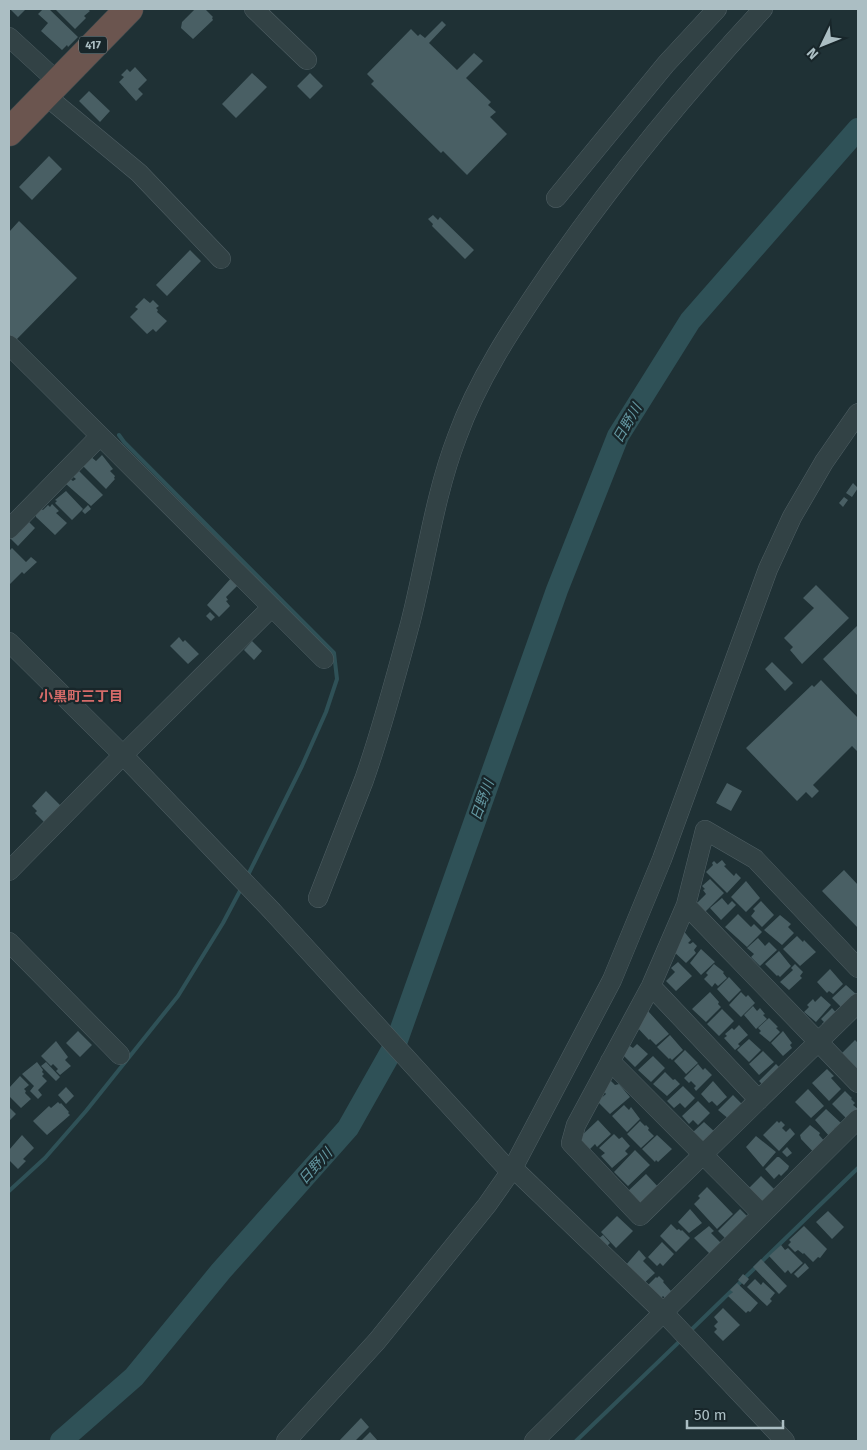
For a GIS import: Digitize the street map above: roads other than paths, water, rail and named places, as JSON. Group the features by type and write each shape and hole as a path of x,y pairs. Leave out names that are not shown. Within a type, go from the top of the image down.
{"highway":[{"name":"417","path":"9,132 129,9"}],"street":[{"path":"254,9 307,60"},
{"path":"556,198 666,64 717,9"},
{"path":"318,898 364,778 396,678 442,482 456,438 472,400 494,357 580,229 680,100 763,9"},
{"path":"9,37 51,89 139,173 221,259"},
{"path":"9,345 324,659"},
{"path":"286,1441 389,1326 487,1205 612,980 662,859 768,569 792,517 824,462 858,413"},
{"path":"9,528 100,437"},
{"path":"9,871 272,607"},
{"path":"9,642 123,755 273,912 508,1167 664,1312 785,1441"},
{"path":"858,968 755,859 705,830 686,905 651,986 576,1125 570,1143 640,1216 858,1003"},
{"path":"686,905 858,1083"},
{"path":"9,942 120,1055"},
{"path":"651,986 759,1100"},
{"path":"610,1061 762,1214"},
{"path":"534,1441 858,1119"}],"waterway":[{"name":"日野川","path":"61,1441 134,1377 221,1271 348,1128 396,1043 557,590 618,436 690,321 858,129"},
{"path":"119,435 334,653 337,679 326,712 302,766 247,877"},
{"path":"9,1191 45,1158 86,1111 178,996 223,923 242,887"},
{"path":"689,1332 858,1168"},
{"path":"576,1441 681,1340"}],"district":[{"name":"小黒町三丁目","path":"81,696"}]}
